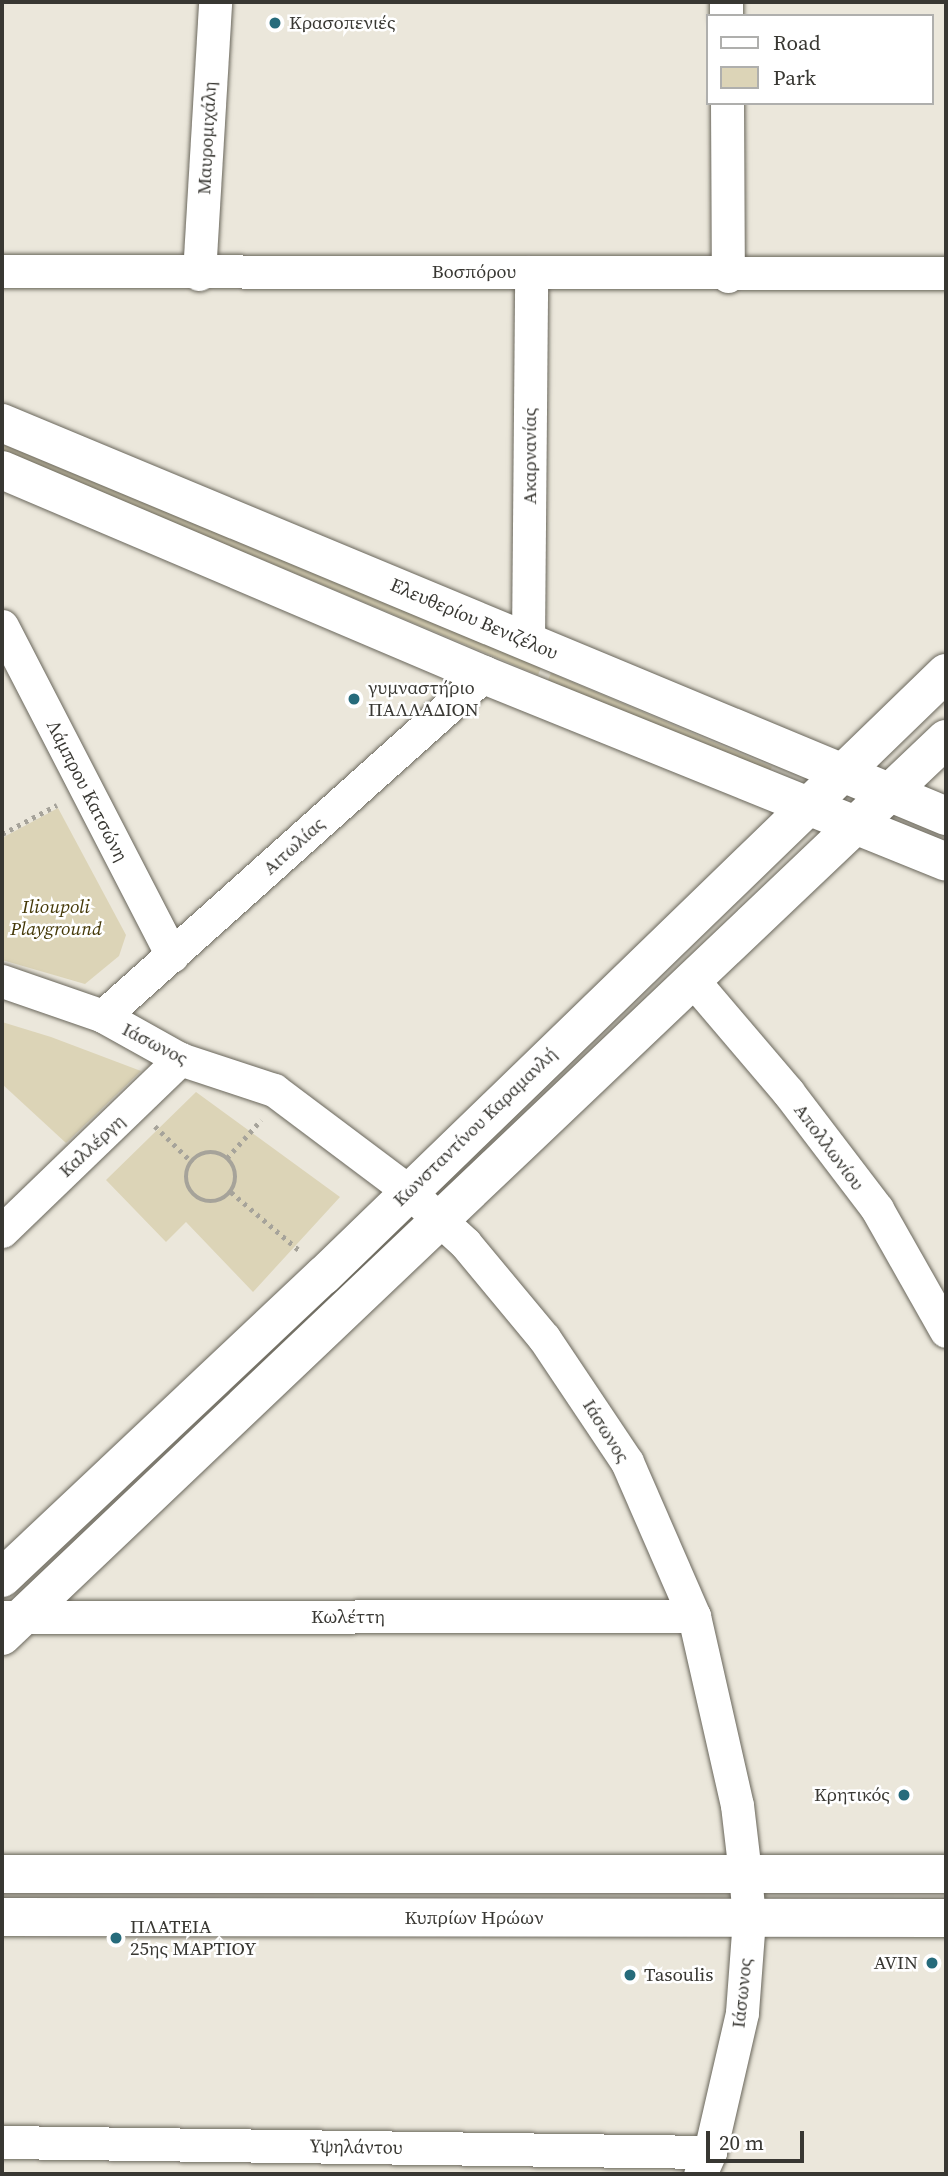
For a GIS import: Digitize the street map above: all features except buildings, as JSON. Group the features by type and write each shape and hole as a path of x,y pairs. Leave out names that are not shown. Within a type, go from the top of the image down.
{"main road":[{"name":"Ελευθερίου Βενιζέλου","path":"2,424 946,816"},
{"path":"2,470 484,675 946,862"},
{"name":"Κωνσταντίνου Καραμανλή","path":"2,1578 323,1276 407,1190 810,807 946,673"},
{"path":"8,1624 946,739"},
{"path":"2,1874 946,1874"},
{"name":"Κυπρίων Ηρώων","path":"2,1917 946,1918"}],"street":[{"name":"Μαυρομιχάλη","path":"199,274 215,2"},
{"path":"727,105 729,276"},
{"name":"Βοσπόρου","path":"2,271 199,274 531,272 729,276 946,273"},
{"name":"Ακαρνανίας","path":"528,641 531,272"},
{"name":"Λάμπρου Κατσώνη","path":"2,626 172,956"},
{"name":"Αιτωλίας","path":"103,1016 484,675"},
{"name":"Απολλωνίου","path":"691,978 788,1092 877,1209 946,1329"},
{"name":"Ιάσωνος","path":"2,981 103,1016 180,1059 274,1090 407,1190 440,1217 544,1338 627,1462 694,1616 737,1805 745,1873 749,1919 742,2013 705,2163"},
{"name":"Καλλέργη","path":"2,1231 180,1059"},
{"name":"Κωλέττη","path":"8,1624 694,1616"},
{"name":"Υψηλάντου","path":"2,2142 705,2163"}],"path":[{"path":"2,834 67,799"},
{"path":"227,1158 262,1119"},
{"path":"151,1122 192,1162"},
{"path":"208,1152 227,1158 236,1174 231,1192 213,1202 196,1197 187,1183 192,1162 208,1152"},
{"path":"231,1192 302,1252"}],"green space":[{"path":"2,444 541,668 538,675 2,451"},
{"path":"551,673 772,767 769,774 548,680"},
{"name":"Ilioupoli Playground","path":"58,808 126,935 119,956 85,984 2,960 2,838"},
{"path":"2,1022 51,1037 141,1071 66,1143 2,1084"},
{"path":"196,1092 340,1197 253,1292 186,1222 166,1242 106,1180"}],"place":[{"name":"Κρασοπενιές","path":"275,23"},
{"name":"γυμναστήριο ΠΑΛΛΑΔΙΟΝ","path":"354,699"},
{"name":"Κρητικός","path":"904,1795"},
{"name":"ΠΛΑΤΕΙΑ 25ης ΜΑΡΤΙΟΥ","path":"116,1938"},
{"name":"AVIN","path":"932,1963"},
{"name":"Tasoulis","path":"630,1975"}]}
